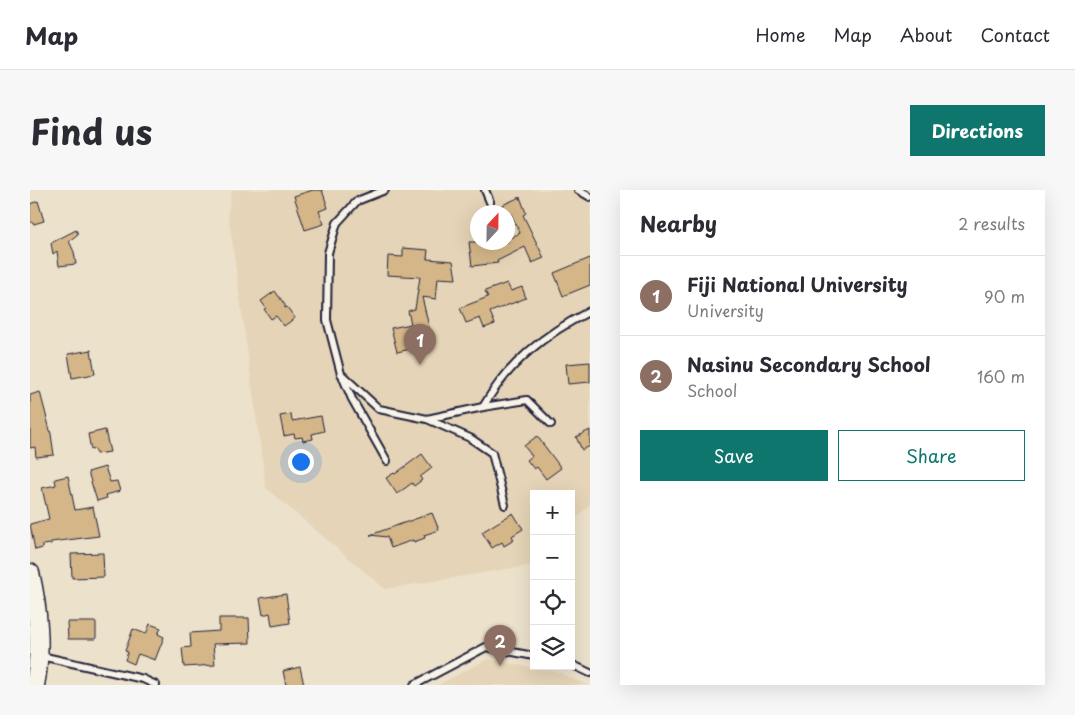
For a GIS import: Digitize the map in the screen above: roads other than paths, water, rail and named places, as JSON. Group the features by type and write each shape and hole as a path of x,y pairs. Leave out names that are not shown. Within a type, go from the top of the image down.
{"main road":[{"path":"30,572 36,602 37,655 35,685"}],"lane":[{"path":"385,190 357,201 337,223 328,253 327,320 341,374 352,399 387,461"},
{"path":"484,190 490,202"},
{"path":"578,190 590,197"},
{"path":"483,407 512,366 532,347 590,311"},
{"path":"341,374 380,409 427,419 470,438 492,453 505,505"},
{"path":"427,419 527,400 551,424"},
{"path":"414,685 486,647 530,655"},
{"path":"37,655 143,679 156,685"},
{"path":"575,666 590,673"}],"place":[{"name":"Fiji National University","path":"420,365"},
{"name":"Nasinu Secondary School","path":"500,666"}]}
